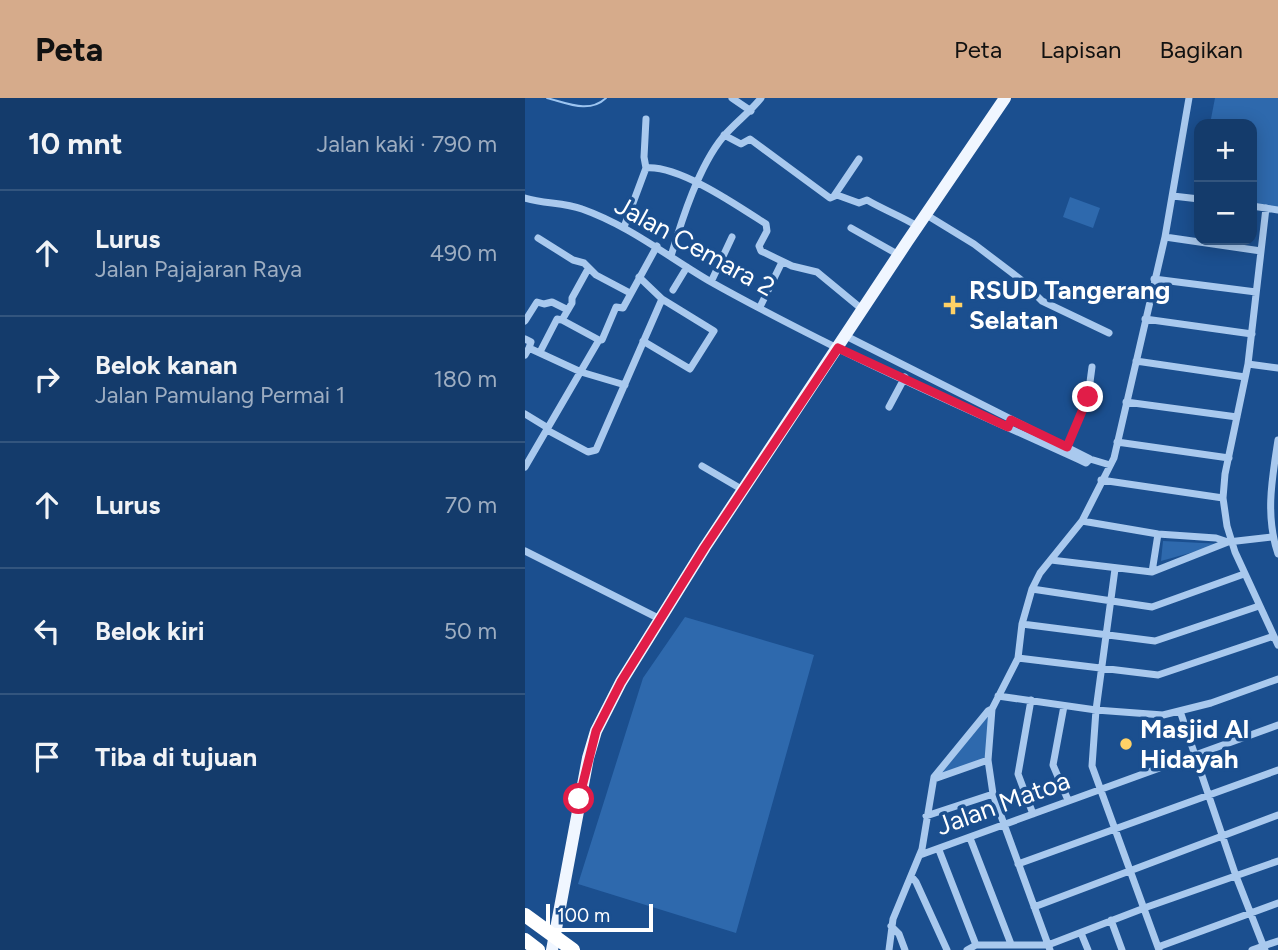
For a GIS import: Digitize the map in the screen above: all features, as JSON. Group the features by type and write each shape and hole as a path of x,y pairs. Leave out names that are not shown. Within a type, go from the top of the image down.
{"highway":[{"path":"525,915 573,950"},
{"path":"525,940 538,950"}],"main road":[{"path":"552,950 579,799 596,731 621,682 917,226 1005,98"}],"street":[{"path":"732,98 751,111"},
{"path":"671,256 698,183 724,135 751,111 761,98"},
{"path":"1049,947 993,793 988,760 992,709 1018,658 1022,624 1032,589 1040,573 1082,521 1110,465 1118,442 1165,237 1189,98"},
{"path":"624,227 646,168 646,119"},
{"path":"724,135 741,144 750,139 828,197 838,195 859,203 866,200 893,214 899,214 917,226"},
{"path":"834,196 859,159"},
{"path":"646,168 656,167 698,183 766,224 767,231 759,249 782,262 817,272 863,310"},
{"path":"1173,196 1194,198"},
{"name":"Jalan Cemara 2","path":"525,198 580,208 624,227 711,282 838,348 904,379 980,409"},
{"path":"1257,207 1278,210"},
{"path":"1266,208 1248,364 1223,498 1230,542 1278,645"},
{"path":"925,214 974,244 1020,279 1042,301 1109,333"},
{"path":"851,228 899,255"},
{"path":"711,282 732,237"},
{"path":"1165,237 1261,251"},
{"path":"538,238 573,260 584,263 589,269 630,293"},
{"path":"525,467 599,340 602,340 616,307 623,308 657,246"},
{"path":"760,307 782,262"},
{"path":"673,290 687,267"},
{"path":"562,320 589,269"},
{"path":"639,277 662,299 713,330 690,369 643,341"},
{"path":"1154,279 1256,292"},
{"path":"525,414 588,452 594,451 662,299"},
{"path":"525,321 537,302 552,302 568,310"},
{"path":"540,352 557,318 599,340"},
{"path":"1145,319 1252,334"},
{"path":"846,336 980,409 1090,459 1110,465"},
{"path":"525,339 531,342 527,352 540,352 581,372 625,385"},
{"path":"1136,361 1245,377"},
{"path":"1248,364 1278,368"},
{"path":"1067,447 1086,401 1092,367"},
{"path":"889,407 909,369"},
{"path":"1126,402 1237,417"},
{"path":"1010,423 1086,463 1090,459"},
{"path":"1278,439 1269,494 1272,537 1278,554"},
{"path":"1118,442 1229,458"},
{"path":"702,466 744,491"},
{"path":"1101,480 1223,498"},
{"path":"1082,521 1158,534 1216,538 1230,542"},
{"path":"1152,572 1158,534"},
{"path":"1051,560 1152,572 1230,542 1272,537"},
{"path":"525,551 660,620"},
{"path":"1115,569 1091,762 1158,949 1278,903"},
{"path":"1032,589 1152,607 1244,574"},
{"path":"1022,624 1161,640 1259,606"},
{"path":"1018,658 1165,674 1274,636"},
{"path":"998,696 1096,710 1156,715 1210,703 1278,679"},
{"path":"1031,701 1018,774 1033,814"},
{"path":"1064,706 1053,762 1068,800"},
{"path":"889,950 891,926 920,855 934,779 992,709"},
{"path":"1180,711 1236,876 1265,948"},
{"path":"1196,755 1278,725"},
{"name":"Jalan Matoa","path":"920,855 1196,755"},
{"path":"934,779 988,760"},
{"path":"1019,864 1278,770"},
{"path":"926,816 993,793"},
{"path":"1034,907 1278,815"},
{"path":"970,838 1010,944"},
{"path":"939,850 976,945"},
{"path":"967,950 976,945 1049,947 1111,920 1278,860"},
{"path":"911,876 947,950"},
{"path":"1111,920 1122,950"},
{"path":"891,926 899,934 905,950"},
{"path":"1081,933 1088,950"},
{"path":"1252,950 1265,948 1278,941"}],"shaded area":[{"path":"1215,98 1278,98 1278,209 1257,207 1257,119 1211,119"},
{"path":"1070,197 1100,208 1093,228 1063,217"},
{"path":"1163,541 1222,544 1161,561"},
{"path":"685,617 814,655 736,933 578,884 643,678"},
{"path":"992,709 988,760 935,776"}],"waterway":[{"path":"547,98 585,106 599,103 606,98"}],"place":[{"name":"RSUD Tangerang Selatan","path":"953,305"},
{"name":"Masjid Al Hidayah","path":"1126,744"}],"route":[{"path":"579,799 596,731 621,682 705,547 838,348 1008,427 1011,420 1067,447 1088,397"}]}
